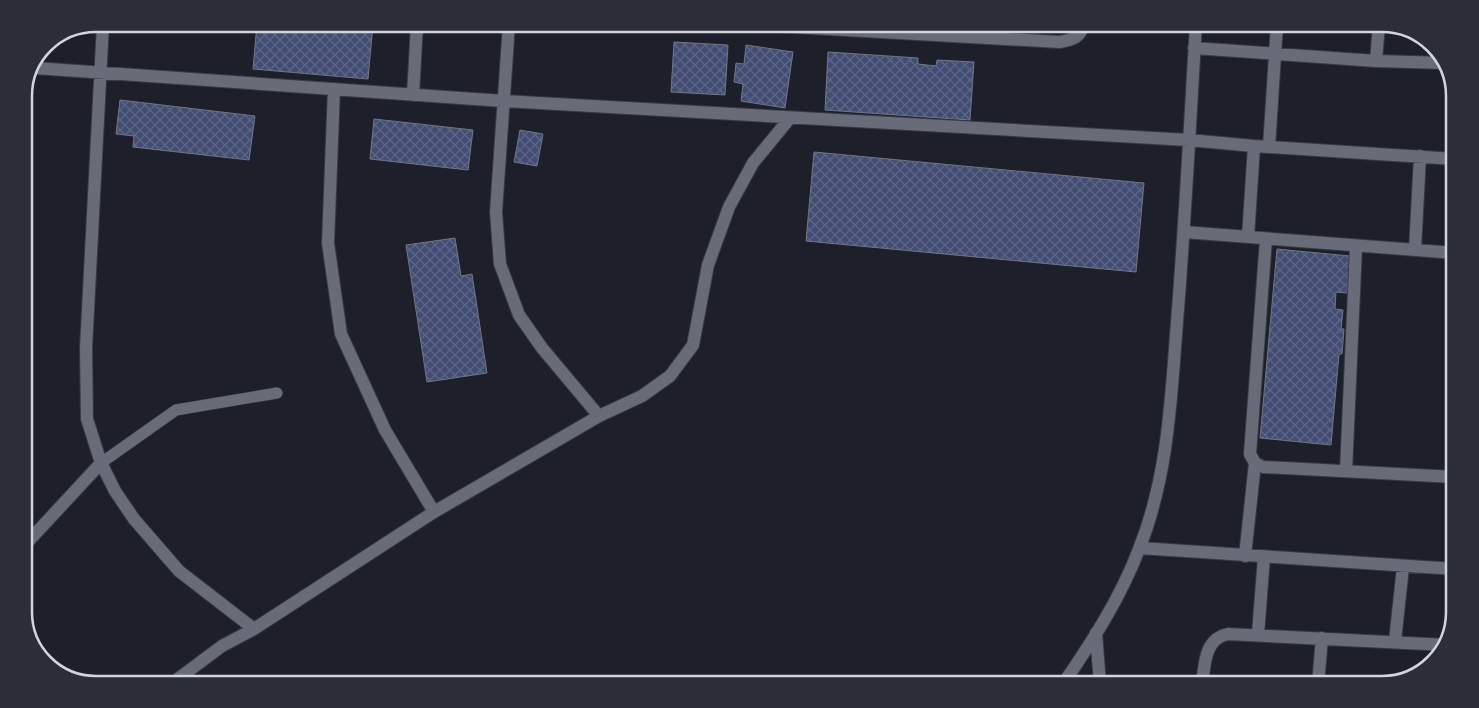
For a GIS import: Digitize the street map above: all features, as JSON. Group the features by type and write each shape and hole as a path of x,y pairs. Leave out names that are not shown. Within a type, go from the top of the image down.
{"street":[{"path":"102,32 86,348 87,418 101,463 115,490 134,519 180,571 254,629"},
{"path":"413,95 417,32"},
{"path":"508,32 496,212 500,264 519,315 542,348 599,416"},
{"path":"916,32 1059,42 1076,38 1082,32"},
{"path":"1068,676 1096,633 1140,548 1159,485 1169,419 1184,232 1195,32"},
{"path":"1269,147 1276,32"},
{"path":"1376,61 1378,32"},
{"path":"1194,48 1376,61 1437,63"},
{"path":"39,68 503,101 1189,140 1446,158"},
{"path":"334,89 328,243 341,334 385,430 434,512"},
{"path":"192,676 222,646 254,629 434,512 599,416 642,396 670,376 693,345 708,265 729,207 753,163 790,118"},
{"path":"1248,237 1254,146"},
{"path":"1415,250 1420,156"},
{"path":"1184,232 1356,247 1446,252"},
{"path":"1266,239 1250,454 1255,463 1263,467 1446,477"},
{"path":"1346,471 1356,247"},
{"path":"33,536 101,463"},
{"path":"1244,556 1255,463"},
{"path":"1140,548 1403,567 1446,568"},
{"path":"1258,634 1264,557"},
{"path":"1395,641 1403,567"},
{"path":"1096,633 1099,676"},
{"path":"1203,676 1208,649 1214,640 1228,634 1437,644"},
{"path":"1319,676 1322,638"}],"lane":[{"path":"101,463 176,410 277,393"}],"building":[{"path":"256,32 372,32 368,79 253,69"},
{"path":"674,42 728,45 725,95 671,92"},
{"path":"746,45 793,52 785,108 741,101 743,84 734,82 736,63 744,64"},
{"path":"828,52 918,58 918,64 936,66 937,60 974,62 970,120 825,110"},
{"path":"120,100 255,116 249,160 133,147 134,136 116,134"},
{"path":"374,119 473,130 468,170 370,159"},
{"path":"520,130 543,134 537,166 514,162"},
{"path":"814,152 1144,183 1136,272 806,241"},
{"path":"455,238 461,276 472,274 487,373 427,382 406,245"},
{"path":"1277,249 1350,256 1347,293 1336,292 1335,309 1343,310 1341,329 1344,329 1342,354 1339,354 1331,445 1260,438"}]}
